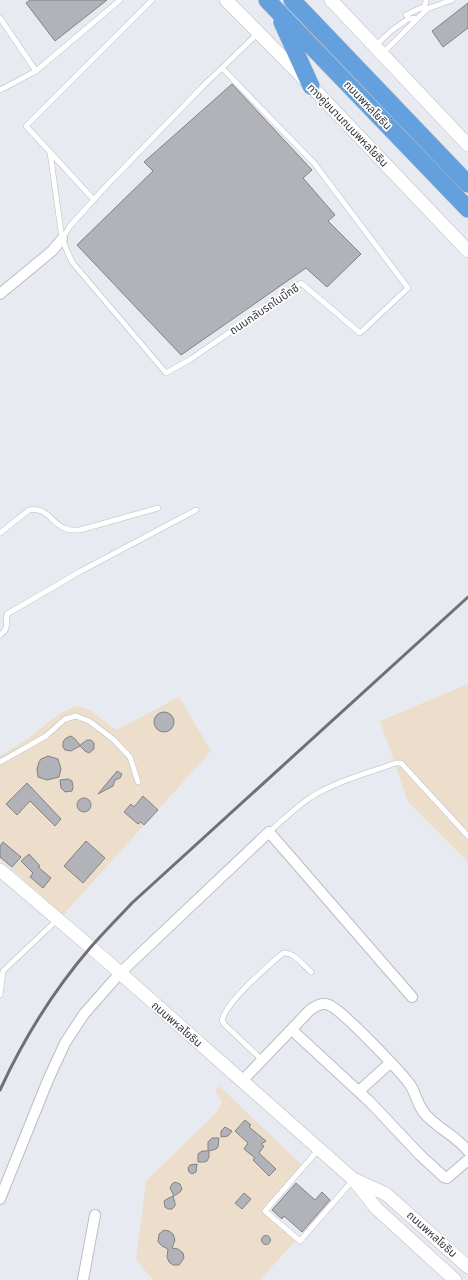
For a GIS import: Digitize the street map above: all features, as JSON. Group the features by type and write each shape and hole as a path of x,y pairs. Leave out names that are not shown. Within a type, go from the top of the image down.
{"highway":[{"name":"ถนนพหลโยธิน","path":"292,0 468,184"},
{"name":"ถนนพหลโยธิน","path":"272,5 468,209"},
{"path":"272,5 311,86"}],"main road":[{"name":"ทางคู่ขนานถนนพหลโยธิน","path":"226,0 259,32 468,251"},
{"path":"331,0 468,145"},
{"name":"ถนนพหลโยธิน","path":"0,870 353,1179 376,1208 456,1280"},
{"name":"ถนนพหลโยธิน","path":"353,1179 386,1194 468,1267"}],"street":[{"path":"0,294 52,251 62,239"},
{"path":"0,1199 48,1080 66,1043 84,1014 120,974 269,832 412,997"},
{"path":"242,1081 310,1010 322,1003 328,1004 336,1008 411,1086 428,1118 462,1144 468,1151"},
{"path":"292,1030 359,1091 420,1155 444,1177 447,1178 468,1160"},
{"path":"359,1091 390,1063"},
{"path":"83,1280 95,1215"}],"lane":[{"path":"0,90 36,71 120,0"},
{"path":"94,200 26,126 152,0"},
{"path":"406,15 425,6 426,0"},
{"path":"378,50 414,24 427,9 452,0"},
{"path":"0,18 36,71"},
{"path":"378,50 392,31 408,19 418,18"},
{"path":"62,239 70,226 94,200 206,83 259,32"},
{"name":"ถนนกลับรถในบิ๊กซี","path":"62,239 72,262 166,373 191,359 301,283 360,333 408,288 314,163 222,68"},
{"path":"50,152 62,239"},
{"path":"0,533 29,510 35,509 41,510 48,514 63,528 69,530 80,530 158,508"},
{"path":"0,635 6,631 7,614 196,510"},
{"path":"0,762 46,736 65,719 76,716 89,721 113,739 130,757 138,782"},
{"path":"269,832 293,810 311,797 335,785 396,763 401,763 468,836"},
{"path":"0,995 2,973 57,920"},
{"path":"262,1060 224,1024 222,1020 224,1016 231,1005 283,953 290,954 297,958 311,972"},
{"path":"319,1149 266,1211 300,1241 353,1179"}],"shaded area":[{"path":"468,684 468,862 408,802 380,721"},
{"path":"179,697 211,751 63,915 0,859 0,756 30,737 59,714 76,706 89,709 116,730"},
{"path":"219,1086 304,1167 266,1211 297,1239 260,1280 153,1280 136,1260 146,1181 216,1113 222,1102 215,1090"}],"building":[{"path":"30,0 107,0 55,41 26,3"},
{"path":"468,3 468,28 443,47 432,31"},
{"path":"232,84 312,170 303,178 335,215 328,221 361,254 327,287 306,268 181,355 77,245 153,171 144,162"},
{"path":"164,712 171,715 174,722 171,729 164,732 157,729 154,722 157,715"},
{"path":"71,736 80,745 87,740 91,740 94,743 94,749 89,753 80,746 71,751 65,750 63,747 63,742 66,738"},
{"path":"48,756 58,759 61,769 59,777 47,780 38,777 37,769 41,759"},
{"path":"117,771 122,774 120,778 115,780 113,786 98,794"},
{"path":"68,779 72,781 73,787 72,791 65,792 61,788 60,780"},
{"path":"27,783 61,819 55,826 30,801 17,815 6,804"},
{"path":"143,796 158,810 144,825 141,822 138,824 124,812 131,804 134,807"},
{"path":"84,798 89,800 91,805 89,810 84,812 79,810 77,805 79,800"},
{"path":"86,841 105,858 83,883 64,866"},
{"path":"3,842 21,857 12,867 0,857 0,846"},
{"path":"29,854 40,866 38,867 51,878 43,888 30,877 33,873 21,861"},
{"path":"245,1120 251,1125 249,1127 266,1141 261,1144 264,1146 259,1153 276,1169 269,1176 253,1160 255,1158 244,1149 248,1143 235,1131"},
{"path":"225,1127 232,1131 228,1136 221,1137 221,1131"},
{"path":"212,1138 219,1138 218,1147 209,1151 207,1161 198,1162 198,1154 202,1151 208,1151 208,1142"},
{"path":"197,1164 196,1172 192,1174 189,1172 188,1168 190,1165"},
{"path":"175,1182 180,1184 182,1189 174,1196 170,1188"},
{"path":"296,1183 315,1200 322,1192 330,1200 302,1232 284,1216 282,1219 272,1210"},
{"path":"244,1193 251,1199 242,1209 235,1203"},
{"path":"173,1196 175,1206 172,1209 168,1209 165,1207 164,1201"},
{"path":"164,1230 173,1234 175,1240 172,1248 178,1249 183,1253 184,1258 179,1265 173,1265 169,1262 167,1257 168,1249 158,1242 159,1234"},
{"path":"266,1235 271,1240 266,1245 261,1240"}],"railway":[{"path":"0,1090 29,1034 52,998 90,948 132,903 468,597"}]}
